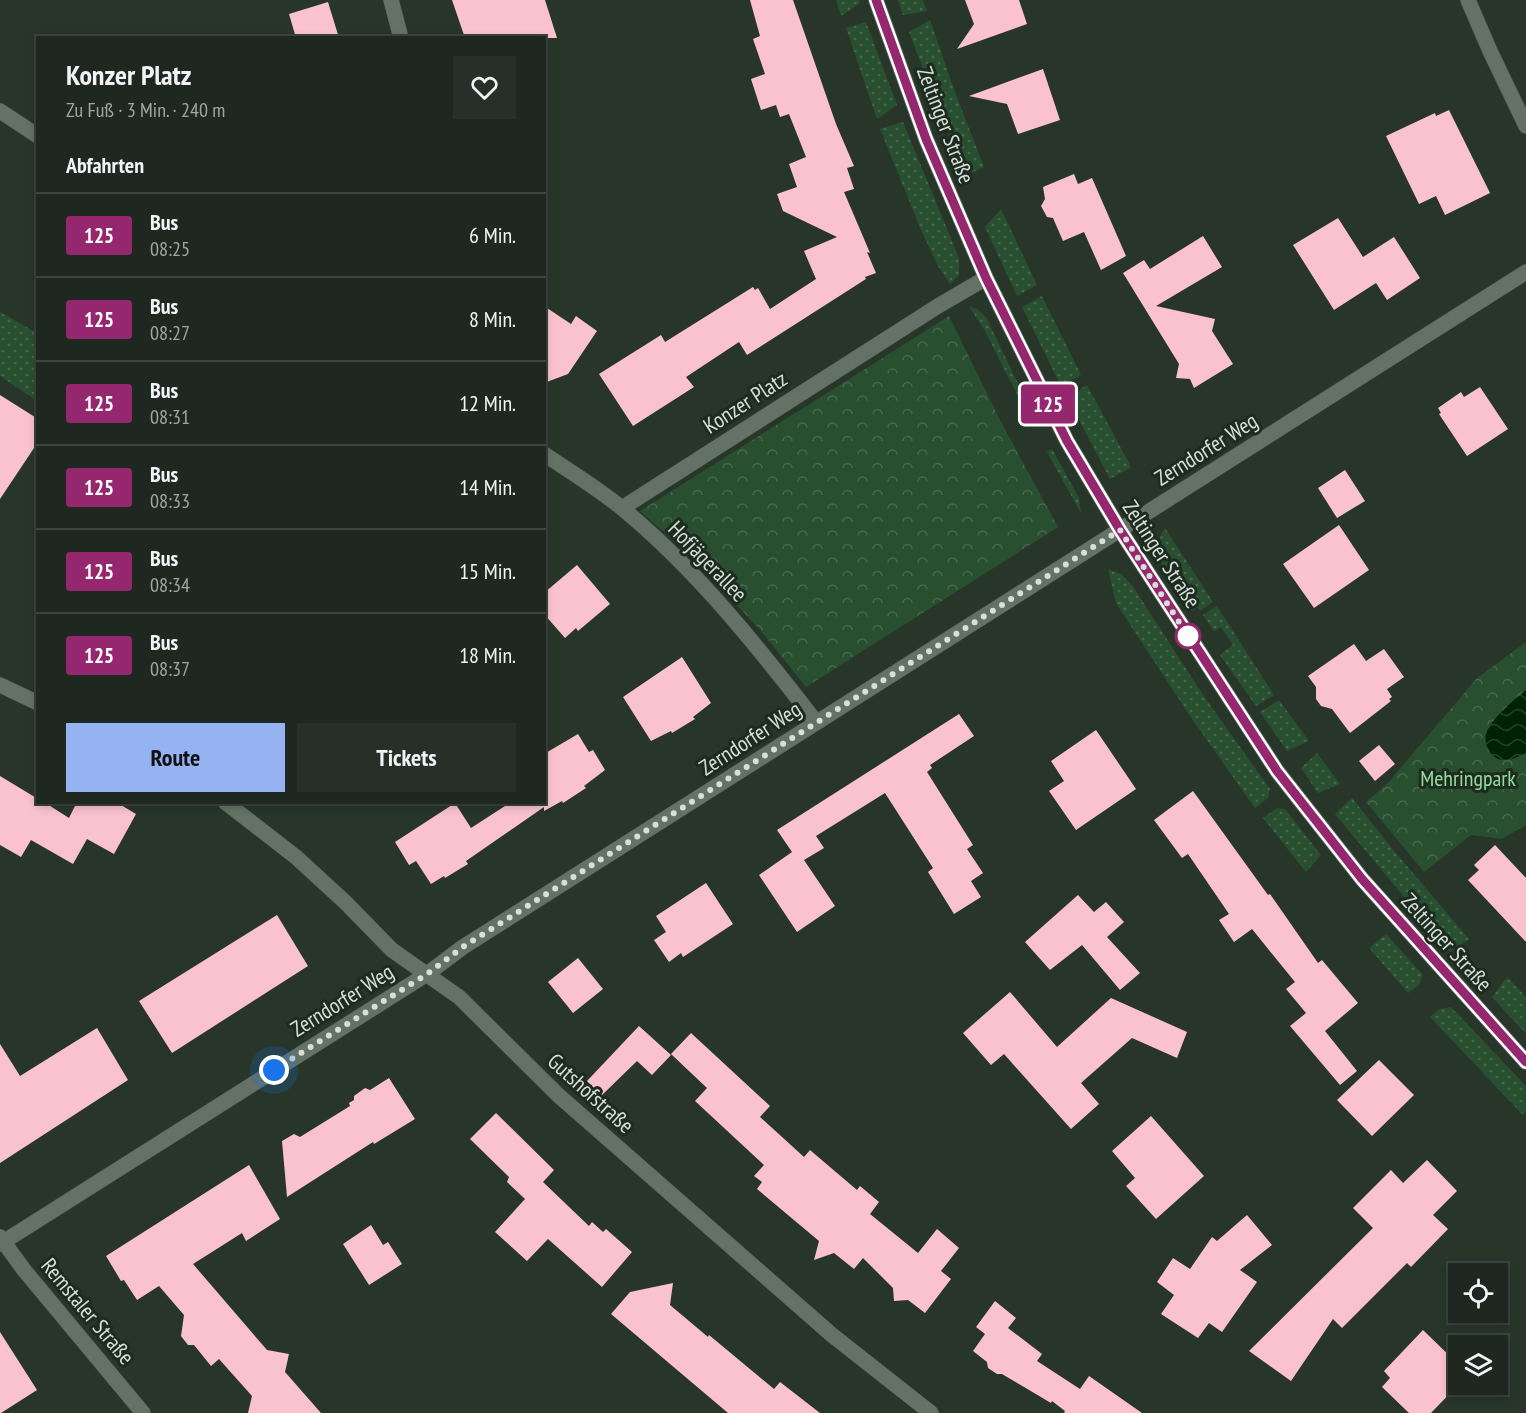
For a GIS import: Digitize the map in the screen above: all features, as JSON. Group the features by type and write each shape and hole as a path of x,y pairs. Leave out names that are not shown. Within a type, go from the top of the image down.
{"street":[{"path":"391,0 400,36"},
{"name":"Zeltinger Straße","path":"876,0 926,139 986,278 1067,441 1120,530 1277,771 1362,879 1526,1062"},
{"path":"1468,0 1526,126"},
{"path":"0,111 36,135"},
{"name":"Zerndorfer Weg","path":"1,1241 427,974 463,947 1526,272"},
{"name":"Konzer Platz","path":"622,508 938,306 986,278"},
{"name":"Hofjägerallee","path":"546,455 622,508 685,566 768,659 816,722"},
{"path":"0,685 36,702"},
{"name":"Gutshofstraße","path":"228,804 296,857 392,950 459,997 558,1095 832,1335 931,1413"},
{"name":"Remstaler Straße","path":"1,1241 143,1413"}],"green space":[{"path":"836,0 859,0 860,3 841,16"},
{"path":"898,0 923,0 927,11 903,15"},
{"path":"930,20 984,167 964,176 909,32"},
{"path":"866,22 897,105 877,119 846,28"},
{"path":"903,122 959,258 959,275 950,284 938,266 921,230 880,129"},
{"path":"1001,209 1037,285 1017,296 985,227"},
{"path":"1042,296 1081,375 1061,386 1022,307"},
{"path":"969,306 977,309 986,317 1024,396 1019,398 985,331"},
{"path":"0,312 36,332 36,400 0,376"},
{"path":"949,316 1001,422 1058,527 806,687 762,632 691,556 640,511"},
{"path":"1087,385 1131,467 1110,479 1067,397"},
{"path":"1052,449 1079,498 1081,513 1047,452"},
{"path":"1165,528 1213,602 1200,611 1198,607 1191,611 1171,582 1160,560 1160,539"},
{"path":"1108,569 1121,574 1132,585 1203,695 1270,789 1268,798 1255,808 1190,716 1116,603"},
{"path":"1217,606 1274,695 1256,706 1220,655 1233,645 1221,627 1214,631 1203,615"},
{"name":"Mehringpark","path":"1526,642 1526,825 1502,839 1471,835 1424,872 1366,802 1388,783 1477,678"},
{"path":"1279,700 1309,741 1287,751 1260,712"},
{"path":"1317,753 1340,784 1318,793 1301,768"},
{"path":"1352,798 1469,939 1450,952 1335,814"},
{"path":"1277,808 1285,809 1321,855 1306,872 1263,818"},
{"path":"1386,934 1423,975 1419,985 1408,993 1369,948"},
{"path":"1507,977 1526,997 1526,1034 1492,997"},
{"path":"1451,1007 1526,1086 1526,1112 1523,1115 1430,1017 1440,1009"}],"water":[{"path":"1526,690 1526,753 1509,760 1498,759 1486,745 1487,731 1500,714"}],"building":[{"path":"452,0 545,0 557,38 546,38 546,36 464,36"},
{"path":"750,0 793,0 836,124 854,166 847,168 854,189 844,192 876,273 865,277 866,279 747,355 739,342 686,377 694,387 633,426 599,374 661,335 665,342 753,287 755,290 758,288 770,309 816,279 804,251 837,237 783,211 777,194 797,187 789,164 806,157 789,114 780,117 776,105 761,110 751,79 765,74 753,39 760,36"},
{"path":"965,0 1019,0 1027,24 957,49 974,24"},
{"path":"328,2 338,36 295,36 289,14"},
{"path":"1043,69 1060,120 1018,134 1007,104 969,96"},
{"path":"1449,110 1490,193 1445,215 1436,196 1419,204 1386,136 1435,113 1436,116"},
{"path":"1074,174 1078,184 1092,178 1126,256 1101,270 1084,232 1063,241 1053,218 1047,217 1041,206 1045,199 1043,187"},
{"path":"1338,218 1363,257 1394,237 1420,278 1387,300 1376,283 1334,310 1293,245"},
{"path":"1203,236 1222,267 1156,306 1215,319 1212,331 1233,364 1194,388 1190,379 1176,378 1179,364 1123,273 1144,260 1150,269"},
{"path":"546,307 571,324 576,316 597,331 568,374 546,382"},
{"path":"1480,387 1508,429 1467,456 1439,414 1441,413 1438,408 1461,392 1464,397"},
{"path":"0,395 36,418 36,445 0,499"},
{"path":"1345,470 1365,501 1337,518 1318,488"},
{"path":"1339,525 1369,570 1314,608 1283,564"},
{"path":"577,565 610,604 578,631 576,628 565,638 546,616 546,591"},
{"path":"1354,644 1366,661 1384,649 1404,677 1387,689 1392,697 1389,699 1391,701 1350,733 1332,709 1321,706 1316,699 1316,687 1308,676"},
{"path":"682,657 711,703 693,717 695,719 672,733 671,731 651,741 623,697"},
{"path":"959,714 974,736 930,765 932,768 927,772 973,845 967,849 983,873 971,881 981,897 954,914 928,872 933,868 885,793 816,836 824,848 804,860 835,906 797,932 759,875 792,852 777,830"},
{"path":"1096,730 1136,789 1076,830 1049,791 1064,781 1051,761"},
{"path":"578,734 589,752 593,750 605,770 584,786 586,788 563,803 562,801 544,811 544,807 466,861 468,864 445,878 444,876 431,884 416,861 409,865 395,842 453,804 471,828 508,804 546,804 546,753"},
{"path":"1379,745 1395,764 1375,781 1359,761"},
{"path":"0,776 36,798 36,804 47,804 69,818 76,804 119,804 136,814 114,854 87,839 73,864 31,840 21,857 0,845"},
{"path":"1193,791 1318,963 1322,960 1358,1003 1325,1031 1357,1071 1340,1085 1290,1026 1306,1013 1286,989 1295,982 1252,929 1234,942 1219,920 1229,914 1188,854 1182,858 1154,820"},
{"path":"1495,845 1526,878 1526,942 1468,880 1479,870 1474,865"},
{"path":"706,883 733,924 683,957 681,953 669,962 654,940 666,932 656,916"},
{"path":"1078,895 1094,912 1106,902 1124,922 1107,937 1140,973 1120,990 1082,945 1050,970 1025,942"},
{"path":"277,915 308,966 172,1053 139,1001"},
{"path":"578,958 603,989 573,1013 548,982"},
{"path":"1010,992 1057,1047 1111,998 1187,1032 1177,1058 1132,1038 1081,1083 1099,1104 1071,1129 1004,1054 991,1065 963,1033"},
{"path":"639,1026 671,1055 652,1075 637,1061 601,1096 587,1081"},
{"path":"97,1028 128,1080 0,1163 0,1044 20,1076"},
{"path":"691,1033 770,1106 760,1117 804,1157 810,1150 857,1190 860,1186 879,1202 870,1214 918,1253 937,1229 959,1248 941,1271 951,1279 925,1313 908,1300 894,1301 893,1288 863,1258 854,1269 834,1253 814,1260 819,1241 757,1189 762,1182 754,1176 764,1165 695,1101 707,1088 671,1054"},
{"path":"1379,1060 1414,1095 1372,1136 1337,1100"},
{"path":"389,1078 415,1119 374,1144 373,1142 287,1197 282,1141 294,1134 300,1137 350,1106 349,1103 354,1100 354,1096 365,1088 370,1090"},
{"path":"496,1113 554,1170 543,1182 589,1226 592,1222 603,1232 606,1229 632,1252 602,1287 548,1239 527,1261 495,1232 525,1199 507,1182 509,1177 470,1139"},
{"path":"1151,1116 1204,1176 1156,1219 1126,1186 1135,1178 1112,1151"},
{"path":"1427,1160 1457,1191 1433,1215 1448,1229 1411,1267 1407,1263 1342,1328 1333,1319 1291,1381 1249,1351 1373,1228 1353,1208 1391,1170 1403,1183"},
{"path":"249,1165 280,1219 246,1241 242,1233 193,1264 267,1350 289,1354 285,1372 321,1413 248,1413 252,1396 219,1359 211,1366 194,1345 188,1345 181,1336 184,1315 159,1286 137,1300 124,1280 121,1281 106,1256"},
{"path":"1247,1215 1272,1245 1240,1270 1257,1282 1222,1332 1209,1323 1198,1338 1161,1314 1174,1295 1157,1282 1173,1258 1190,1269 1212,1237 1217,1241"},
{"path":"371,1225 383,1245 388,1242 402,1264 369,1285 343,1244"},
{"path":"673,1283 670,1305 774,1389 780,1382 820,1413 728,1413 611,1314 630,1292"},
{"path":"995,1301 1016,1318 1008,1328 1042,1354 1037,1361 1080,1389 1089,1376 1142,1413 1064,1413 1065,1411 1052,1401 1051,1403 988,1368 987,1362 973,1351 985,1334 976,1327"},
{"path":"1423,1330 1448,1354 1448,1395 1431,1413 1409,1413 1382,1387 1390,1378 1384,1371"},
{"path":"0,1332 37,1390 1,1413 0,1413"}],"bus line":[{"name":"125","path":"876,0 926,139 986,278 1067,441 1094,488 1277,771 1362,879 1526,1062"}],"route":[{"path":"274,1070 427,974 463,947 1120,530 1188,636"}]}
